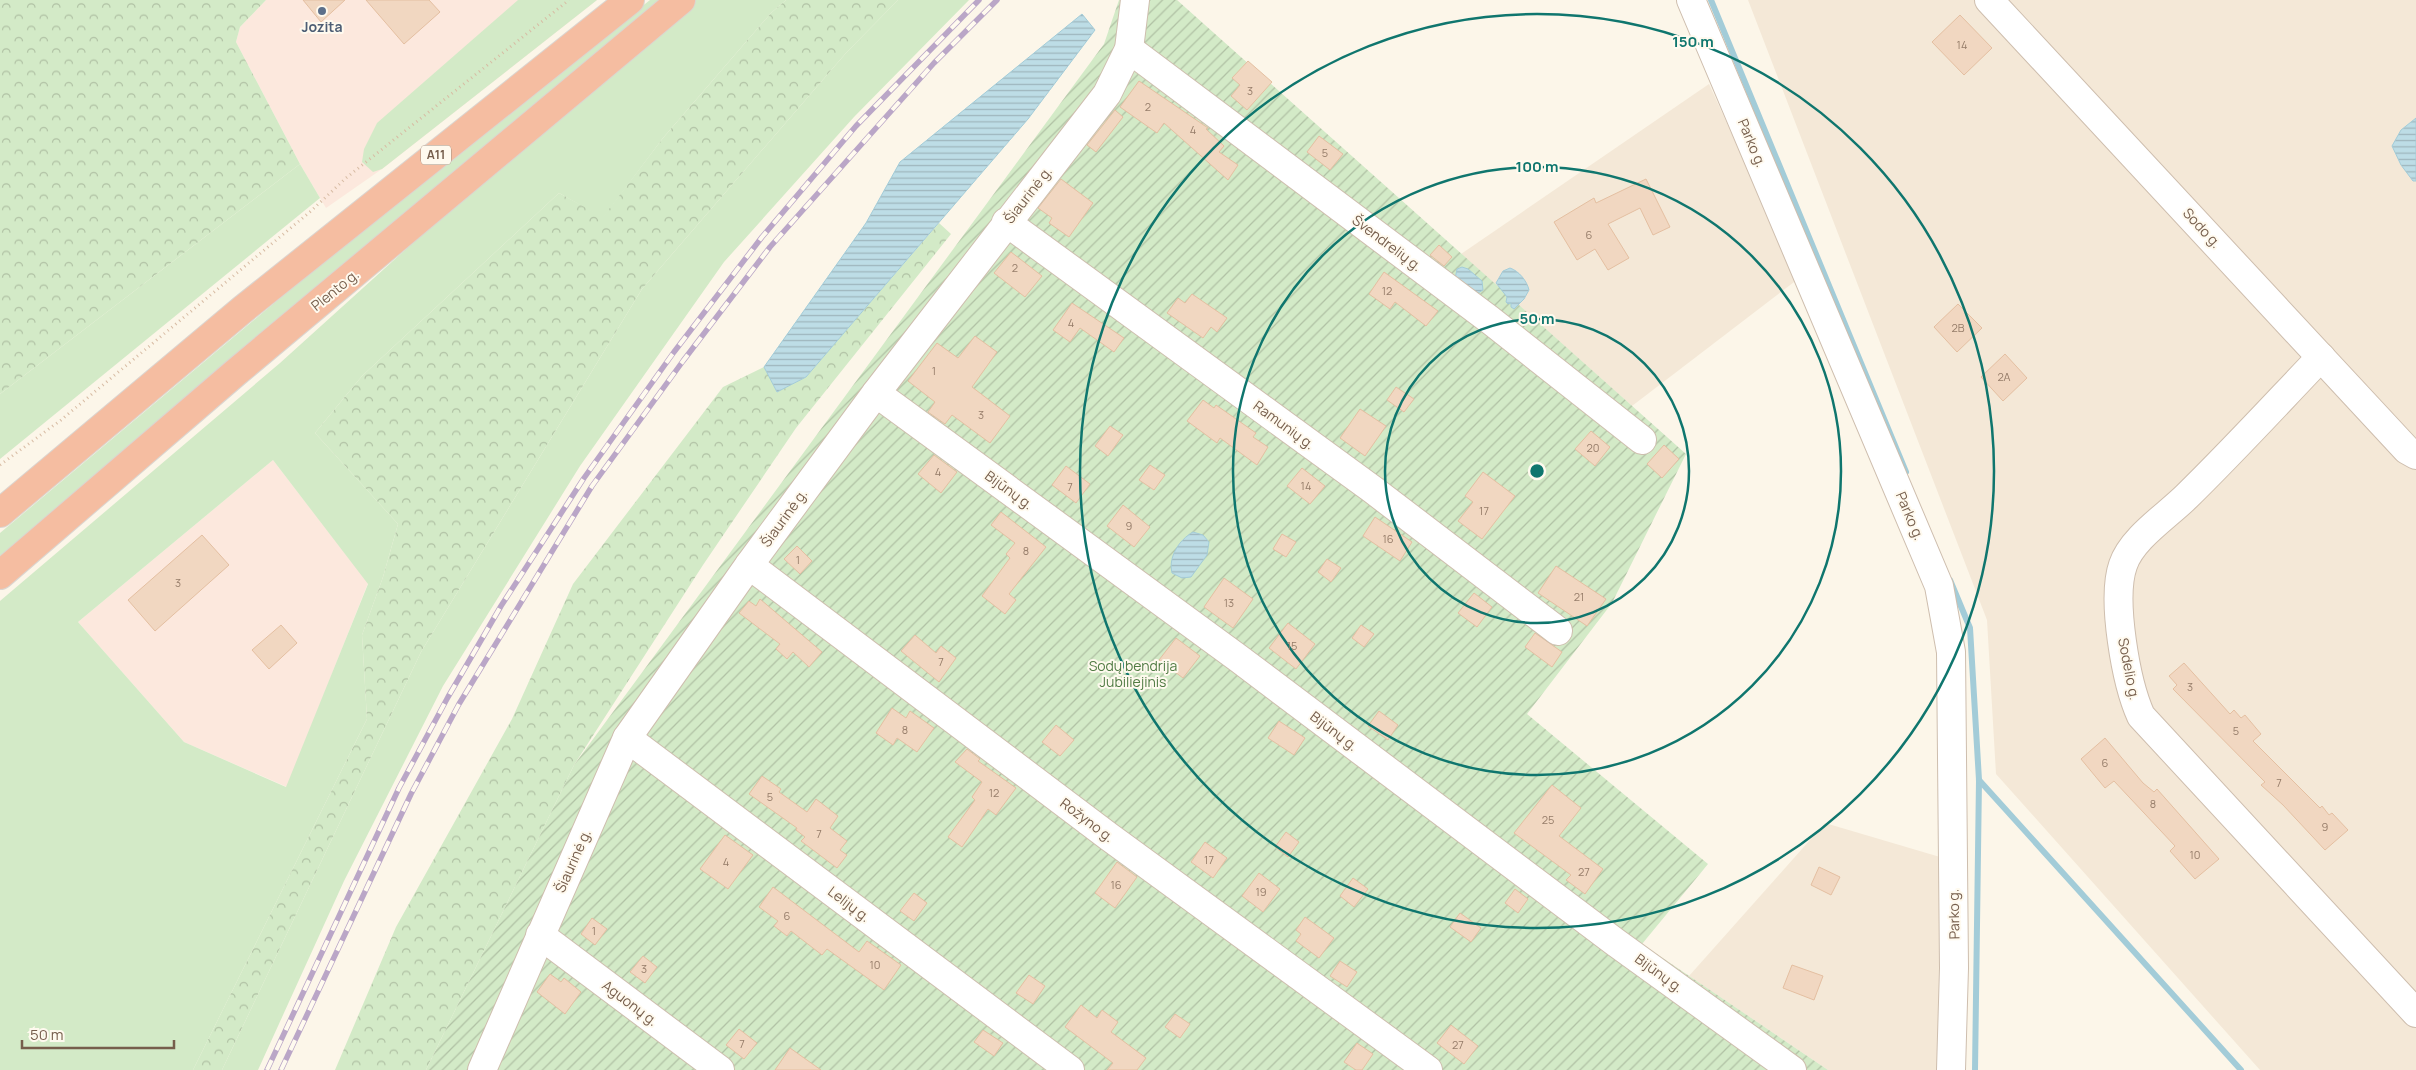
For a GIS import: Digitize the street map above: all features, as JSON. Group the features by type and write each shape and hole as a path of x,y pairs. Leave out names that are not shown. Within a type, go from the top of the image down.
{"highway":[{"name":"A11","path":"0,513 242,310 630,0"},
{"name":"Plento g.","path":"4,572 235,373 676,4"},
{"path":"0,502 27,490"}],"street":[{"name":"Šiaurinė g.","path":"482,1070 627,738 749,565 876,393 1006,222 1107,94 1130,49 1136,0"},
{"name":"Parko g.","path":"1692,0 1939,586 1951,652 1954,968 1950,1070"},
{"name":"Sodo g.","path":"1989,0 2408,450 2416,455"},
{"name":"Švendrelių g.","path":"1130,49 1490,320 1642,440"},
{"name":"Ramunių g.","path":"1006,222 1372,489 1558,631"},
{"name":"Sodelio g.","path":"2322,357 2187,496 2132,547 2123,563 2118,581 2117,600 2132,695 2141,716 2416,1013"},
{"name":"Bijūnų g.","path":"876,393 1238,658 1615,942 1792,1070"},
{"name":"Rožyno g.","path":"749,565 1108,836 1428,1070"},
{"name":"Lelijų g.","path":"627,738 1070,1070"},
{"name":"Aguonų g.","path":"540,935 720,1070"}],"path":[{"path":"0,465 61,420 303,218 346,178 569,0"}],"shaded area":[{"path":"266,0 597,0 382,169 326,208 300,164 236,42 240,27"},
{"path":"1748,0 2416,0 2416,1070 2260,1070 1996,774 1987,620"},
{"path":"1709,84 1798,279 1632,406 1461,254"},
{"path":"273,460 368,583 287,787 184,742 78,622"},
{"path":"1825,823 1940,857 1938,1070 1828,1070 1689,976"}],"green space":[{"path":"0,0 266,0 240,27 236,42 300,164 0,394"},
{"path":"518,0 597,0 382,169 373,172 362,162 364,149 377,123"},
{"path":"650,0 666,0 0,559 0,533 354,236"},
{"path":"695,0 786,0 771,13 663,138 603,218 559,193 362,376 315,433 398,524 383,577 362,635 367,719 193,1070 0,1070 0,601 280,363 540,128","holes":["273,460 368,584 286,787 184,742 78,622"]},
{"path":"786,0 898,0 846,53 642,289 421,652 222,1070 193,1070 367,719 362,635 383,577 398,524 315,433 362,376 559,193 603,217 663,138 771,13"},
{"path":"898,0 969,0 854,117 724,262 580,466 443,686 344,881 258,1070 222,1070 421,652 642,289 846,53"},
{"name":"Sodų bendrija Jubiliejinis","path":"1119,0 1177,0 1686,454 1612,603 1527,714 1708,864 1642,944 1828,1070 426,1070 574,765 1104,44"},
{"path":"300,164 320,198 0,459 0,394"},
{"path":"939,223 951,234 796,428 703,565 574,765 426,1070 335,1070 396,927 512,719 573,584 723,387 764,367 777,392 806,377"}],"water":[{"path":"1082,14 1095,30 1028,119 806,377 777,392 764,367 866,223 900,162"},
{"path":"2416,118 2416,181 2413,181 2401,165 2392,146 2401,130"},
{"path":"1462,267 1468,269 1482,281 1483,290 1478,293 1471,293 1455,279 1457,269"},
{"path":"1510,268 1522,277 1529,290 1524,299 1514,309 1511,307 1511,303 1508,304 1506,302 1507,297 1496,283 1503,271"},
{"path":"1193,532 1203,535 1209,542 1207,555 1191,577 1182,578 1172,573 1173,555 1179,544"}],"building":[{"name":"Jozita","path":"303,0 345,0 321,22"},
{"path":"366,0 429,0 440,12 404,44"},
{"path":"1960,15 1992,48 1964,75 1932,42"},
{"path":"1248,61 1272,82 1247,110 1231,96 1240,85 1232,78"},
{"path":"1139,81 1208,128 1206,129 1224,146 1219,152 1238,165 1228,180 1164,123 1157,133 1120,107"},
{"path":"1115,110 1123,117 1096,152 1087,145"},
{"path":"1319,136 1343,154 1330,170 1307,152"},
{"path":"1061,179 1093,203 1069,237 1049,223 1052,218 1038,208"},
{"path":"1646,179 1670,227 1653,235 1640,208 1608,224 1629,258 1608,270 1595,249 1577,260 1554,222 1594,198 1596,203"},
{"path":"1439,245 1452,257 1444,266 1430,255"},
{"path":"1011,252 1042,276 1025,297 994,273"},
{"path":"1384,272 1438,311 1426,326 1395,302 1390,309 1369,294"},
{"path":"1192,294 1227,318 1217,332 1211,327 1203,338 1167,313 1178,298 1185,303"},
{"path":"1072,303 1124,338 1114,352 1080,328 1070,342 1053,330"},
{"path":"1958,304 1982,328 1957,352 1934,327"},
{"path":"975,336 997,352 972,387 1010,416 990,443 952,415 945,424 928,412 935,402 908,381 937,343 958,358"},
{"path":"2005,354 2027,378 2003,401 1981,377"},
{"path":"1396,387 1414,399 1404,412 1387,400"},
{"path":"1203,400 1214,408 1216,405 1256,433 1253,437 1268,447 1257,465 1220,438 1217,443 1187,421"},
{"path":"1360,409 1386,426 1365,456 1340,438"},
{"path":"1110,426 1123,435 1108,456 1095,446"},
{"path":"1591,431 1610,447 1595,466 1575,449"},
{"path":"1664,445 1679,459 1662,478 1647,464"},
{"path":"934,455 957,472 941,493 918,474"},
{"path":"1150,465 1165,475 1154,490 1139,480"},
{"path":"1066,466 1090,484 1076,503 1052,485"},
{"path":"1302,468 1325,486 1310,504 1287,486"},
{"path":"1483,472 1515,496 1482,539 1458,521 1473,502 1465,496"},
{"path":"1123,505 1150,527 1134,547 1107,526"},
{"path":"1001,512 1046,547 1009,594 1016,600 1005,614 982,596 1010,558 1006,554 1015,543 991,525"},
{"path":"1375,517 1412,542 1400,561 1363,536"},
{"path":"1282,534 1296,542 1286,557 1273,549"},
{"path":"202,535 229,565 155,631 128,600"},
{"path":"797,546 812,561 800,574 784,559"},
{"path":"1327,559 1341,568 1331,582 1318,572"},
{"path":"1556,566 1606,599 1587,626 1538,593"},
{"path":"1224,578 1253,599 1233,628 1204,607"},
{"path":"1474,593 1492,607 1477,627 1458,613"},
{"path":"760,599 822,652 809,667 793,652 787,659 776,649 780,644 739,613 749,601 756,606"},
{"path":"1288,623 1315,644 1296,669 1269,648"},
{"path":"281,625 297,643 269,669 252,650"},
{"path":"1361,625 1374,634 1364,647 1352,638"},
{"path":"1535,633 1562,652 1552,667 1525,647"},
{"path":"915,635 936,653 941,646 956,658 939,682 901,651"},
{"path":"1176,638 1200,656 1183,678 1159,660"},
{"path":"2184,663 2230,714 2234,710 2241,718 2245,715 2261,734 2253,741 2320,808 2322,806 2329,815 2332,813 2348,830 2325,850 2283,805 2261,785 2265,782 2173,689 2177,685 2169,676"},
{"path":"892,708 906,718 910,711 934,728 917,752 897,738 893,745 876,733"},
{"path":"1379,711 1398,725 1388,740 1368,726"},
{"path":"1279,721 1305,738 1294,755 1268,738"},
{"path":"1056,725 1074,740 1060,756 1042,742"},
{"path":"2105,738 2143,783 2154,792 2157,789 2219,859 2195,879 2170,851 2175,846 2114,781 2105,788 2081,759"},
{"path":"967,749 980,759 978,761 1016,788 996,815 988,809 962,847 948,837 975,800 972,797 982,782 955,762"},
{"path":"762,776 781,789 779,792 807,812 816,799 838,816 830,828 847,841 840,850 847,855 837,868 801,841 805,837 796,830 797,828 749,794"},
{"path":"1552,785 1581,808 1559,836 1603,869 1585,894 1566,880 1571,875 1514,833"},
{"path":"1286,832 1299,842 1288,857 1275,847"},
{"path":"725,835 753,855 728,889 700,869"},
{"path":"1205,842 1227,858 1213,878 1191,862"},
{"path":"1117,862 1137,877 1115,908 1095,893"},
{"path":"1819,867 1840,877 1831,895 1811,885"},
{"path":"1259,873 1280,889 1263,912 1242,896"},
{"path":"1353,878 1368,889 1354,907 1340,896"},
{"path":"773,887 859,952 867,941 901,965 884,990 827,949 822,955 791,931 787,936 774,926 778,921 759,907"},
{"path":"1515,889 1528,899 1518,913 1505,903"},
{"path":"914,893 927,903 914,921 900,911"},
{"path":"1460,913 1481,928 1471,942 1450,927"},
{"path":"1305,917 1334,938 1319,958 1296,941 1301,934 1296,930"},
{"path":"592,918 607,929 595,945 581,934"},
{"path":"643,956 657,967 645,983 630,972"},
{"path":"1340,961 1357,972 1347,987 1330,976"},
{"path":"1792,965 1823,976 1814,1000 1783,988"},
{"path":"550,974 561,982 564,978 581,992 565,1014 537,992"},
{"path":"1029,975 1045,986 1033,1004 1016,993"},
{"path":"1081,1005 1097,1018 1102,1010 1118,1022 1111,1032 1146,1058 1137,1070 1107,1070 1113,1063 1065,1027"},
{"path":"1175,1014 1190,1024 1180,1038 1165,1027"},
{"path":"1451,1025 1478,1046 1464,1064 1437,1043"},
{"path":"739,1029 757,1043 744,1059 726,1045"},
{"path":"983,1030 1003,1043 994,1056 974,1042"},
{"path":"1357,1043 1373,1054 1362,1070 1356,1070 1344,1062"},
{"path":"790,1048 821,1070 775,1070"}],"waterway":[{"path":"1711,0 1906,472"},
{"path":"1950,580 1970,628 1979,780 1975,1070"},
{"path":"1979,780 2241,1070"}],"railway":[{"path":"267,1070 399,788 448,697 501,606 584,478 674,352 762,237 856,126 979,0"},
{"path":"281,1070 411,794 459,704 592,486 683,361 770,247 934,63 997,0"}],"place":[{"name":"Jozita","path":"322,11"}]}
